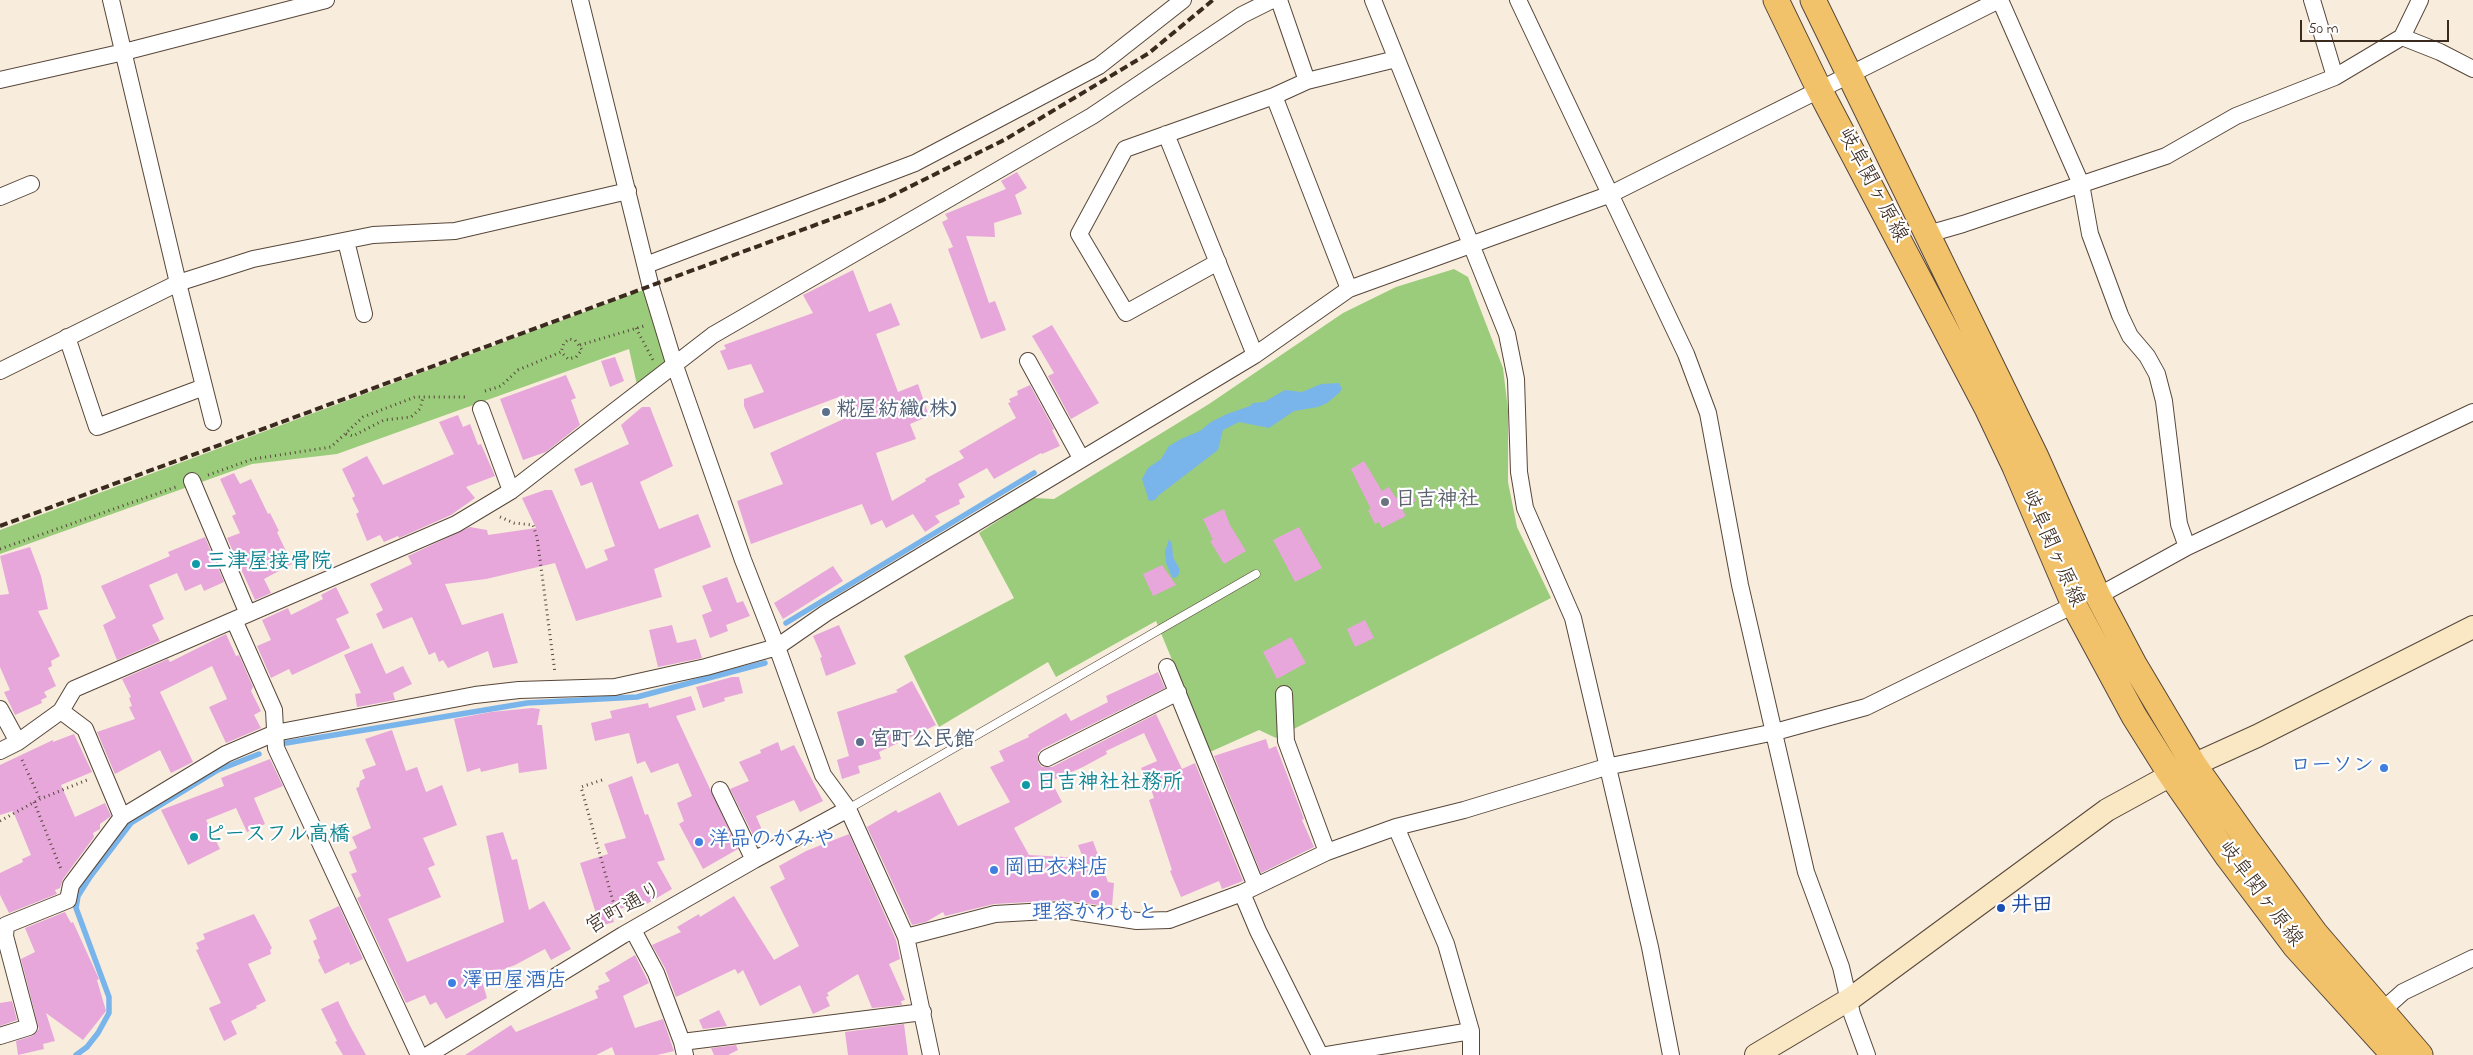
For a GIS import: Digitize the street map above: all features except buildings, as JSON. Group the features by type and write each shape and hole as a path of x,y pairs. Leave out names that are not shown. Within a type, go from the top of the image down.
{"main road":[{"name":"岐阜関ヶ原線","path":"1776,0 1820,89 1987,408 2015,467 2074,605 2134,716 2171,775 2295,946 2373,1018 2420,1055"},
{"name":"岐阜関ヶ原線","path":"1813,0 2036,457 2098,596 2135,666 2194,765 2315,933 2373,1018 2394,1055"}],"street":[{"path":"111,0 213,422"},
{"path":"0,80 124,52 326,0"},
{"path":"580,0 646,265 674,363 743,560 777,647 823,776 848,809 906,937 924,1012 931,1055"},
{"path":"646,265 915,163 1099,66 1183,0"},
{"path":"0,751 61,711 74,689 456,524 487,506 511,491 674,363 721,330 1092,116 1242,15 1272,0"},
{"path":"1279,0 1307,81"},
{"path":"1373,0 1507,334 1516,379 1519,472 1525,508 1573,618 1606,767 1650,947 1671,1055"},
{"path":"1518,0 1686,354 1708,413 1740,585 1806,872 1841,967 1852,1014 1867,1055"},
{"path":"0,1036 29,1027 5,936 6,925 68,900 71,885 122,817 226,754 275,733 475,695 519,690 615,687 706,667 777,647 826,613 1256,354 1349,289 1611,194 2000,0 2081,184 2090,234 2120,315 2130,336 2147,356 2157,374 2164,401 2179,524 2187,547"},
{"path":"2312,0 2335,77"},
{"path":"1928,234 1964,224 2166,156 2236,116 2335,77 2402,37 2420,0"},
{"path":"2402,37 2440,52 2473,69"},
{"path":"1218,262 1126,313 1079,234 1125,149 1274,96 1307,81 1396,59"},
{"path":"1274,96 1349,289"},
{"path":"1166,134 1256,354"},
{"path":"0,197 31,184"},
{"path":"0,371 178,283 253,259 373,235 455,230 628,191"},
{"path":"346,241 364,314"},
{"path":"67,337 97,427 204,387"},
{"path":"1028,361 1081,458"},
{"path":"479,401 511,491"},
{"path":"2098,596 2187,547 2473,412"},
{"path":"192,482 274,710 276,748 419,1055"},
{"path":"906,937 995,914 1064,910 1137,920 1169,920 1249,889 1327,852 1396,827 1464,810 1606,767 1774,732 1866,707 2074,605"},
{"path":"1756,1055 1850,999 2107,810 2171,775 2473,627"},
{"path":"1167,667 1178,692 1249,889 1258,932 1320,1055"},
{"path":"1047,758 1178,692"},
{"path":"1284,694 1286,742 1327,852"},
{"path":"0,709 16,742"},
{"path":"61,711 85,729 122,817"},
{"path":"720,790 754,860"},
{"name":"宮町通り","path":"439,1052 628,932 848,809"},
{"path":"1396,827 1446,944 1471,1031 1471,1055"},
{"path":"628,932 656,973 684,1048 924,1012"},
{"path":"2373,1018 2403,992 2473,958"},
{"path":"1327,1055 1471,1031"}],"lane":[{"path":"848,809 1256,574"}],"path":[{"path":"580,345 662,320"},
{"path":"636,328 660,374"},
{"path":"479,401 501,386 518,370 561,352 564,343 569,339 575,340 582,350 576,357 568,359 561,352"},
{"path":"0,549 253,459 331,447 363,417 415,397 462,398 470,396"},
{"path":"346,434 354,436 384,420 411,418 420,409 424,397"},
{"path":"487,506 501,518 514,523 533,525 537,537 558,689"},
{"path":"16,742 40,799"},
{"path":"0,821 40,799 104,773"},
{"path":"602,780 581,787 628,932"},
{"path":"34,802 64,878 68,900"}],"green space":[{"path":"1454,269 1468,277 1503,368 1508,410 1508,482 1517,527 1551,598 1276,738 1259,730 1210,752 1156,621 1056,677 1048,662 939,727 904,656 1014,598 979,533 1033,498 1054,499 1209,404 1343,313 1396,287"},
{"path":"646,289 668,364 637,385 629,349 337,454 252,464 0,554 0,530"}],"water":[{"path":"1339,383 1342,389 1327,403 1318,407 1294,411 1269,428 1239,422 1223,430 1218,450 1155,500 1149,501 1142,479 1148,468 1161,459 1169,446 1200,431 1211,422 1227,414 1250,406 1253,403 1264,402 1285,390 1302,392 1321,384"},
{"path":"1169,539 1172,544 1173,557 1180,570 1178,576 1174,578 1166,563 1165,552"}],"waterway":[{"path":"786,623 1034,473"},
{"path":"286,743 527,703 637,697 765,663"},
{"path":"76,1055 87,1047 98,1033 109,1013 109,997 76,908 78,896 131,823 218,770 259,754"}],"railway":[{"path":"0,526 883,200 1006,139 1149,53 1213,0"}],"place":[{"name":"糀屋紡織(株)","path":"826,412"},
{"name":"日吉神社","path":"1385,502"},
{"name":"三津屋接骨院","path":"196,564"},
{"name":"宮町公民館","path":"860,742"},
{"name":"ローソン","path":"2384,768"},
{"name":"日吉神社社務所","path":"1026,785"},
{"name":"ピースフル高橋","path":"194,837"},
{"name":"洋品のかみや","path":"699,842"},
{"name":"岡田衣料店","path":"994,870"},
{"name":"理容かわもと","path":"1095,894"},
{"name":"井田","path":"2001,908"},
{"name":"澤田屋酒店","path":"452,983"}]}
